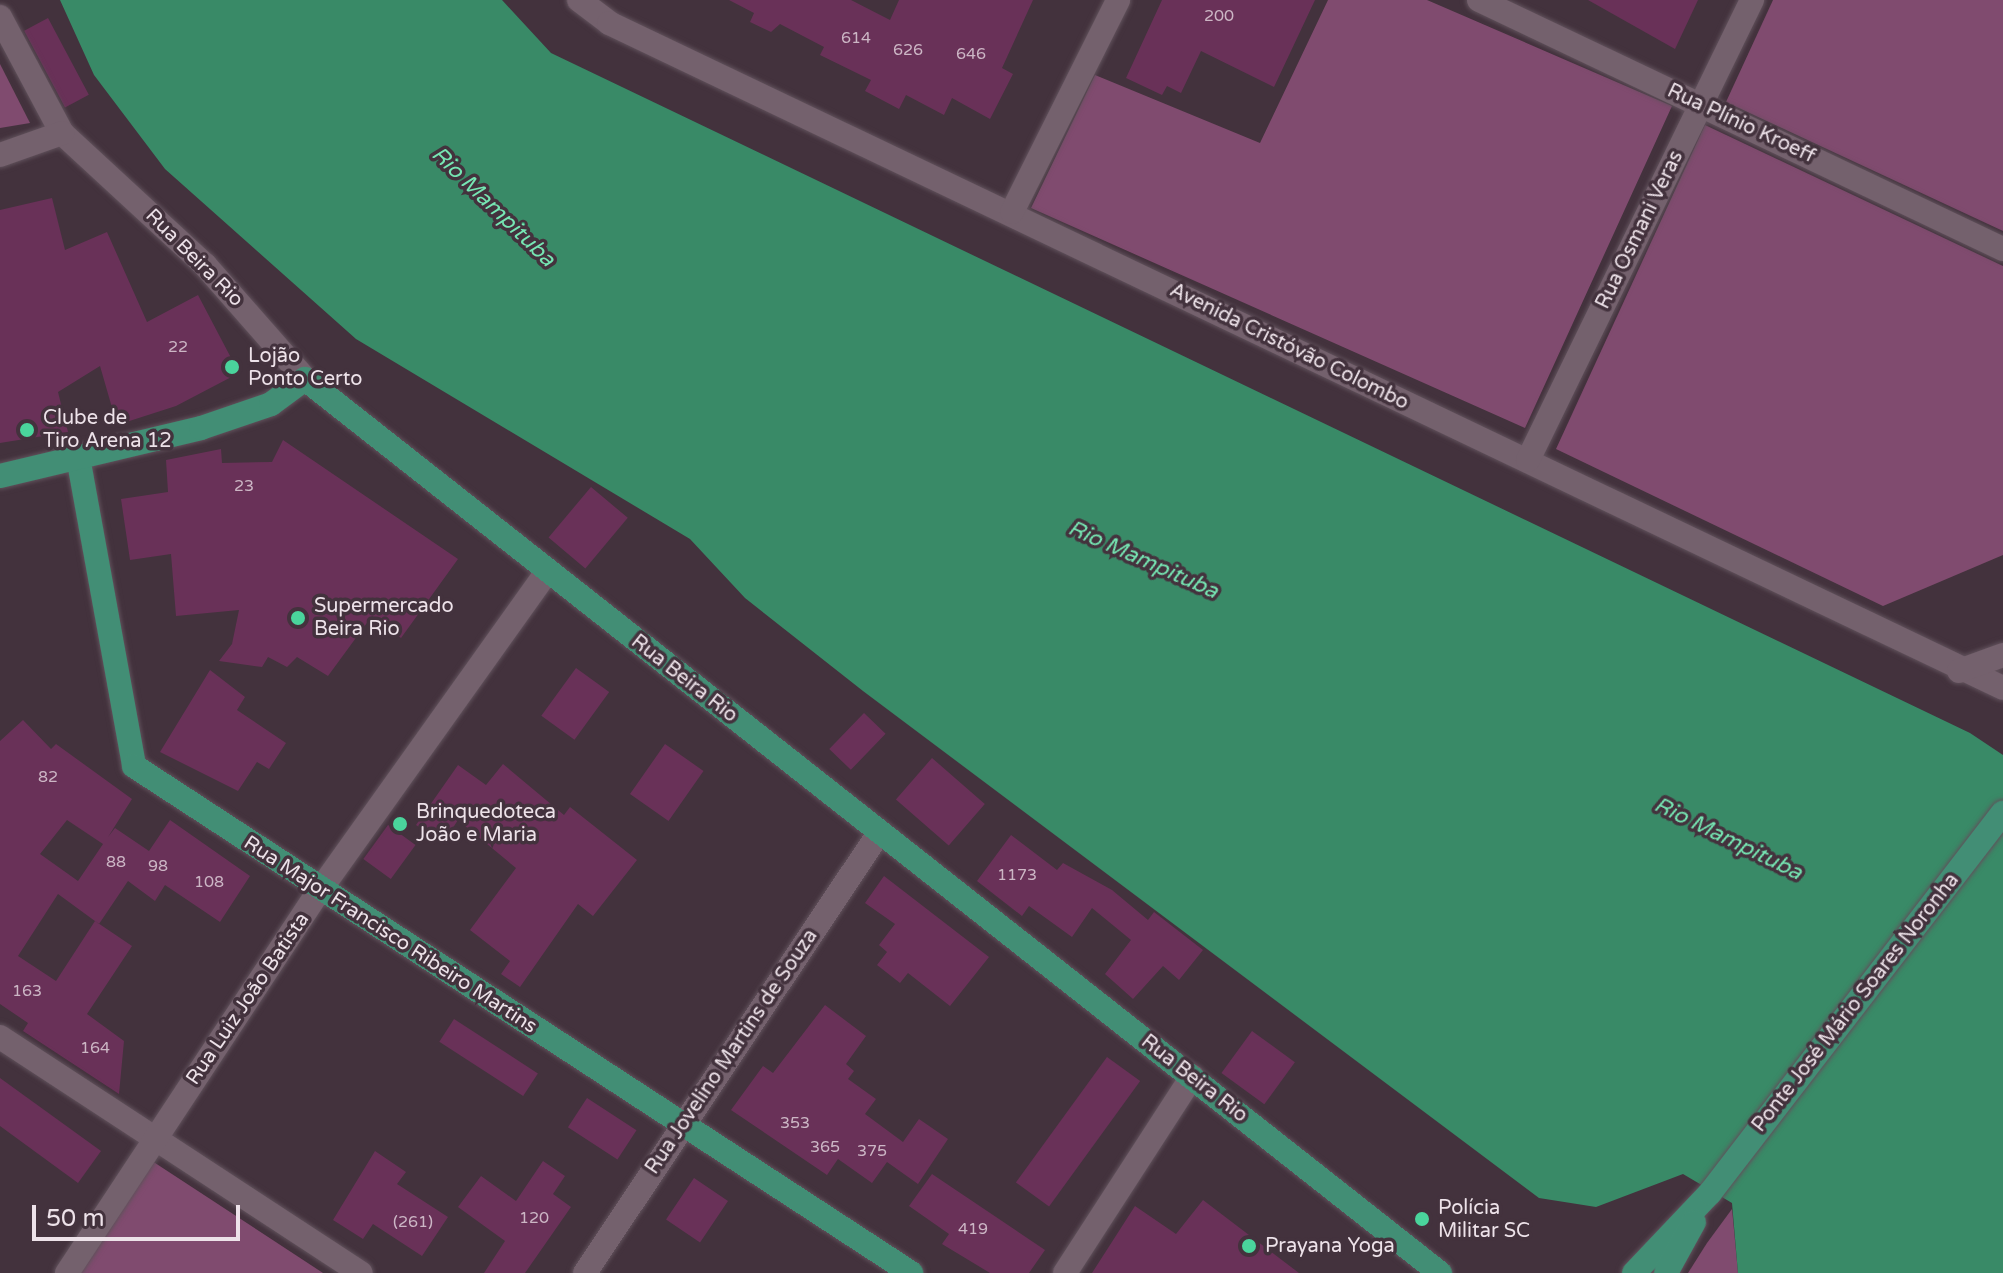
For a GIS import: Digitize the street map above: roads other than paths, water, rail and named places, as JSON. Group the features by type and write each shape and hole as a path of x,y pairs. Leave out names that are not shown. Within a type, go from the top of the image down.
{"main road":[{"path":"0,476 227,419 271,404 305,379"},
{"name":"Rua Beira Rio","path":"305,379 1440,1273"},
{"name":"Rua Major Francisco Ribeiro Martins","path":"78,457 130,760 320,890 911,1273"},
{"name":"Ponte José Mário Soares Noronha","path":"1710,1193 2003,813"},
{"path":"1634,1273 1710,1193"},
{"path":"1666,1273 1710,1193"}],"street":[{"name":"Avenida Cristóvão Colombo","path":"579,0 609,23 1012,212 1959,671 2003,688"},
{"path":"1012,212 1118,0"},
{"name":"Rua Plínio Kroeff","path":"1479,0 2003,249"},
{"name":"Rua Osmani Veras","path":"1528,460 1752,0"},
{"name":"Rua Beira Rio","path":"0,17 62,133 205,265 305,379"},
{"path":"0,155 62,133"},
{"name":"Rua Luiz João Batista","path":"67,1273 320,890 547,572"},
{"path":"1959,671 2003,655"},
{"name":"Rua Jovelino Martins de Souza","path":"585,1273 879,833"},
{"path":"0,1037 361,1273"},
{"path":"1065,1273 1192,1077"}],"water":[{"name":"Rio Mampituba","path":"60,0 502,0 551,53 1970,733 2003,755 2003,1273 1738,1273 1732,1203 1683,1174 1596,1207 1539,1198 863,691 745,598 690,539 356,339 165,169 94,75"}],"place":[{"name":"Lojão Ponto Certo","path":"232,367"},
{"name":"Clube de Tiro Arena 12","path":"27,430"},
{"name":"Supermercado Beira Rio","path":"298,618"},
{"name":"Brinquedoteca João e Maria","path":"400,824"},
{"name":"Polícia Militar SC","path":"1422,1219"},
{"name":"Prayana Yoga","path":"1249,1246"}]}
